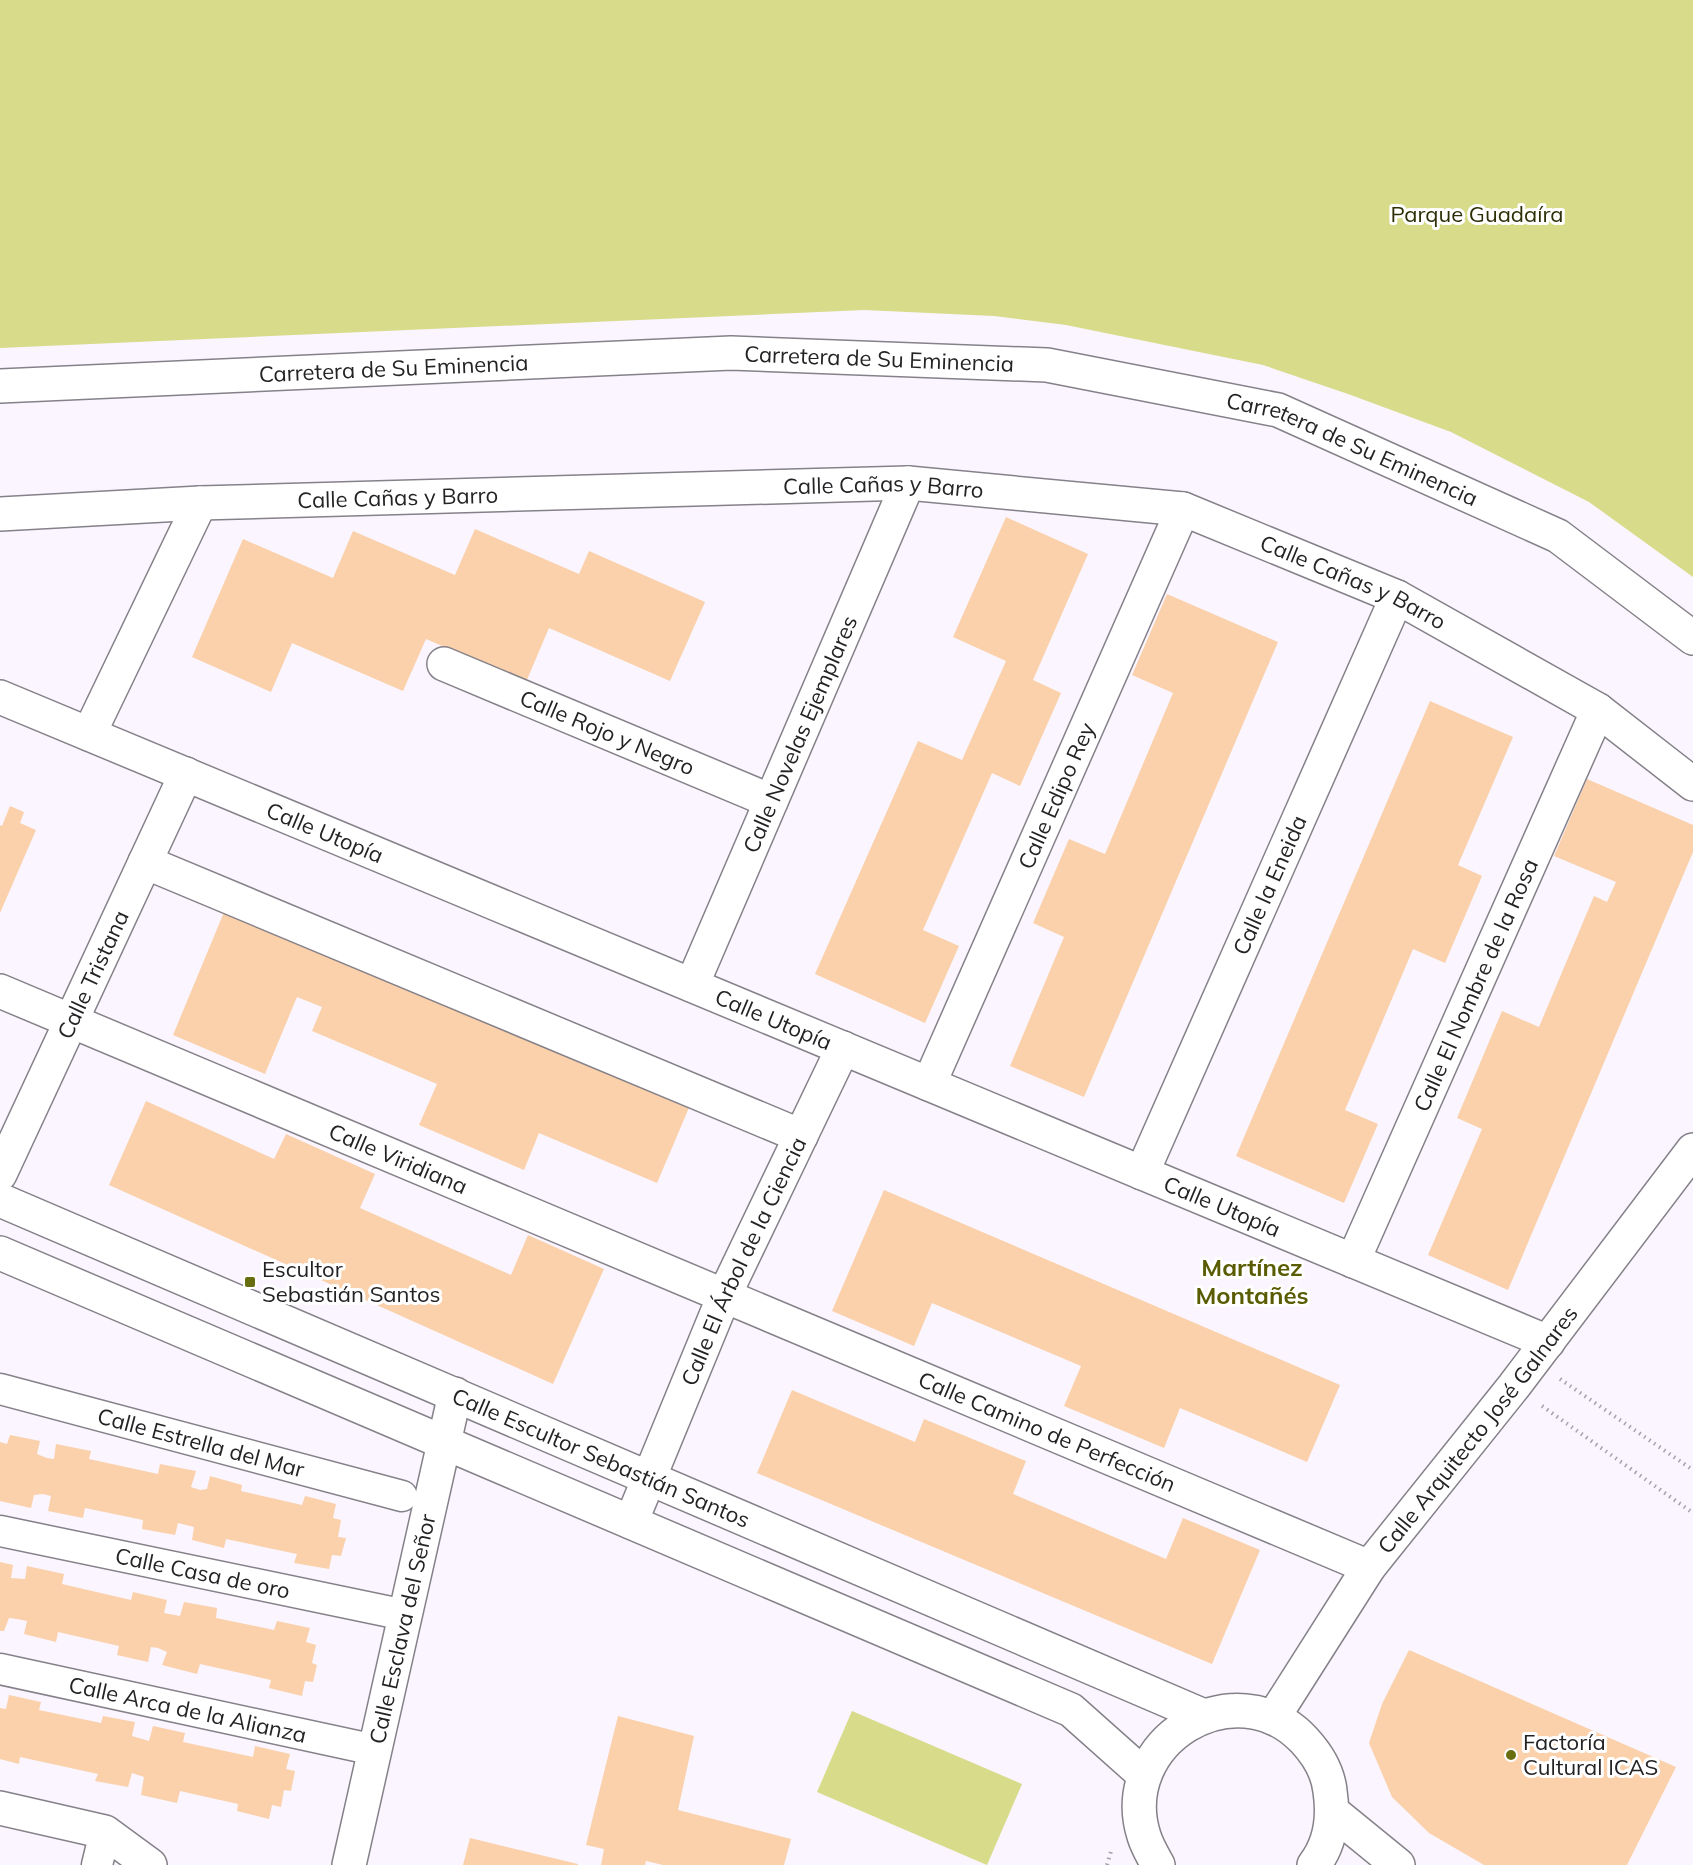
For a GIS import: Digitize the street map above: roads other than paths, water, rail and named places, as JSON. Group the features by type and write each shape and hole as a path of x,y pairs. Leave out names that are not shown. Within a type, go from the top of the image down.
{"street":[{"name":"Carretera de Su Eminencia","path":"0,386 731,354 1047,364 1278,410 1558,536 1693,638"},
{"name":"Calle Cañas y Barro","path":"0,514 200,503 908,483 1183,509 1397,597 1598,710 1693,784"},
{"name":"Calle Novelas Ejemplares","path":"692,985 908,483"},
{"path":"89,734 200,503"},
{"name":"Calle Edipo Rey","path":"928,1084 1183,509"},
{"name":"Calle la Eneida","path":"1142,1173 1397,597"},
{"name":"Calle Rojo y Negro","path":"444,664 771,801"},
{"name":"Calle Utopía","path":"0,697 1353,1261 1540,1351"},
{"name":"Calle El Nombre de la Rosa","path":"1353,1261 1598,710"},
{"name":"Calle Tristana","path":"0,1174 186,774"},
{"path":"145,862 801,1136"},
{"name":"Calle Viridiana","path":"0,991 724,1296"},
{"name":"Calle El Árbol de la Ciencia","path":"631,1522 724,1296 843,1048"},
{"name":"Calle Arquitecto José Galnares","path":"1273,1718 1369,1568 1514,1386 1693,1150"},
{"name":"Calle Escultor Sebastián Santos","path":"0,1200 1204,1716"},
{"path":"0,1252 1071,1710 1144,1775"},
{"name":"Calle Camino de Perfección","path":"724,1296 1369,1568"},
{"name":"Calle Estrella del Mar","path":"0,1388 402,1496"},
{"name":"Calle Esclava del Señor","path":"349,1865 455,1394"},
{"name":"Calle Casa de oro","path":"0,1531 405,1615"},
{"name":"Calle Arca de la Alianza","path":"0,1669 375,1750"},
{"path":"1158,1865 1144,1836 1139,1805 1144,1775 1158,1749 1179,1729 1204,1716 1227,1711 1251,1711 1273,1718 1296,1732 1315,1751 1329,1780 1333,1812 1329,1836 1314,1865"},
{"path":"0,1808 105,1832 150,1865"},
{"path":"1333,1812 1398,1865"},
{"path":"97,1865 105,1832"}],"place":[{"name":"Escultor Sebastián Santos","path":"250,1282"},
{"name":"Factoría Cultural ICAS","path":"1511,1755"}],"district":[{"name":"Martínez Montañés","path":"1252,1282"}],"park label":[{"name":"Parque Guadaíra","path":"1477,214"}]}
